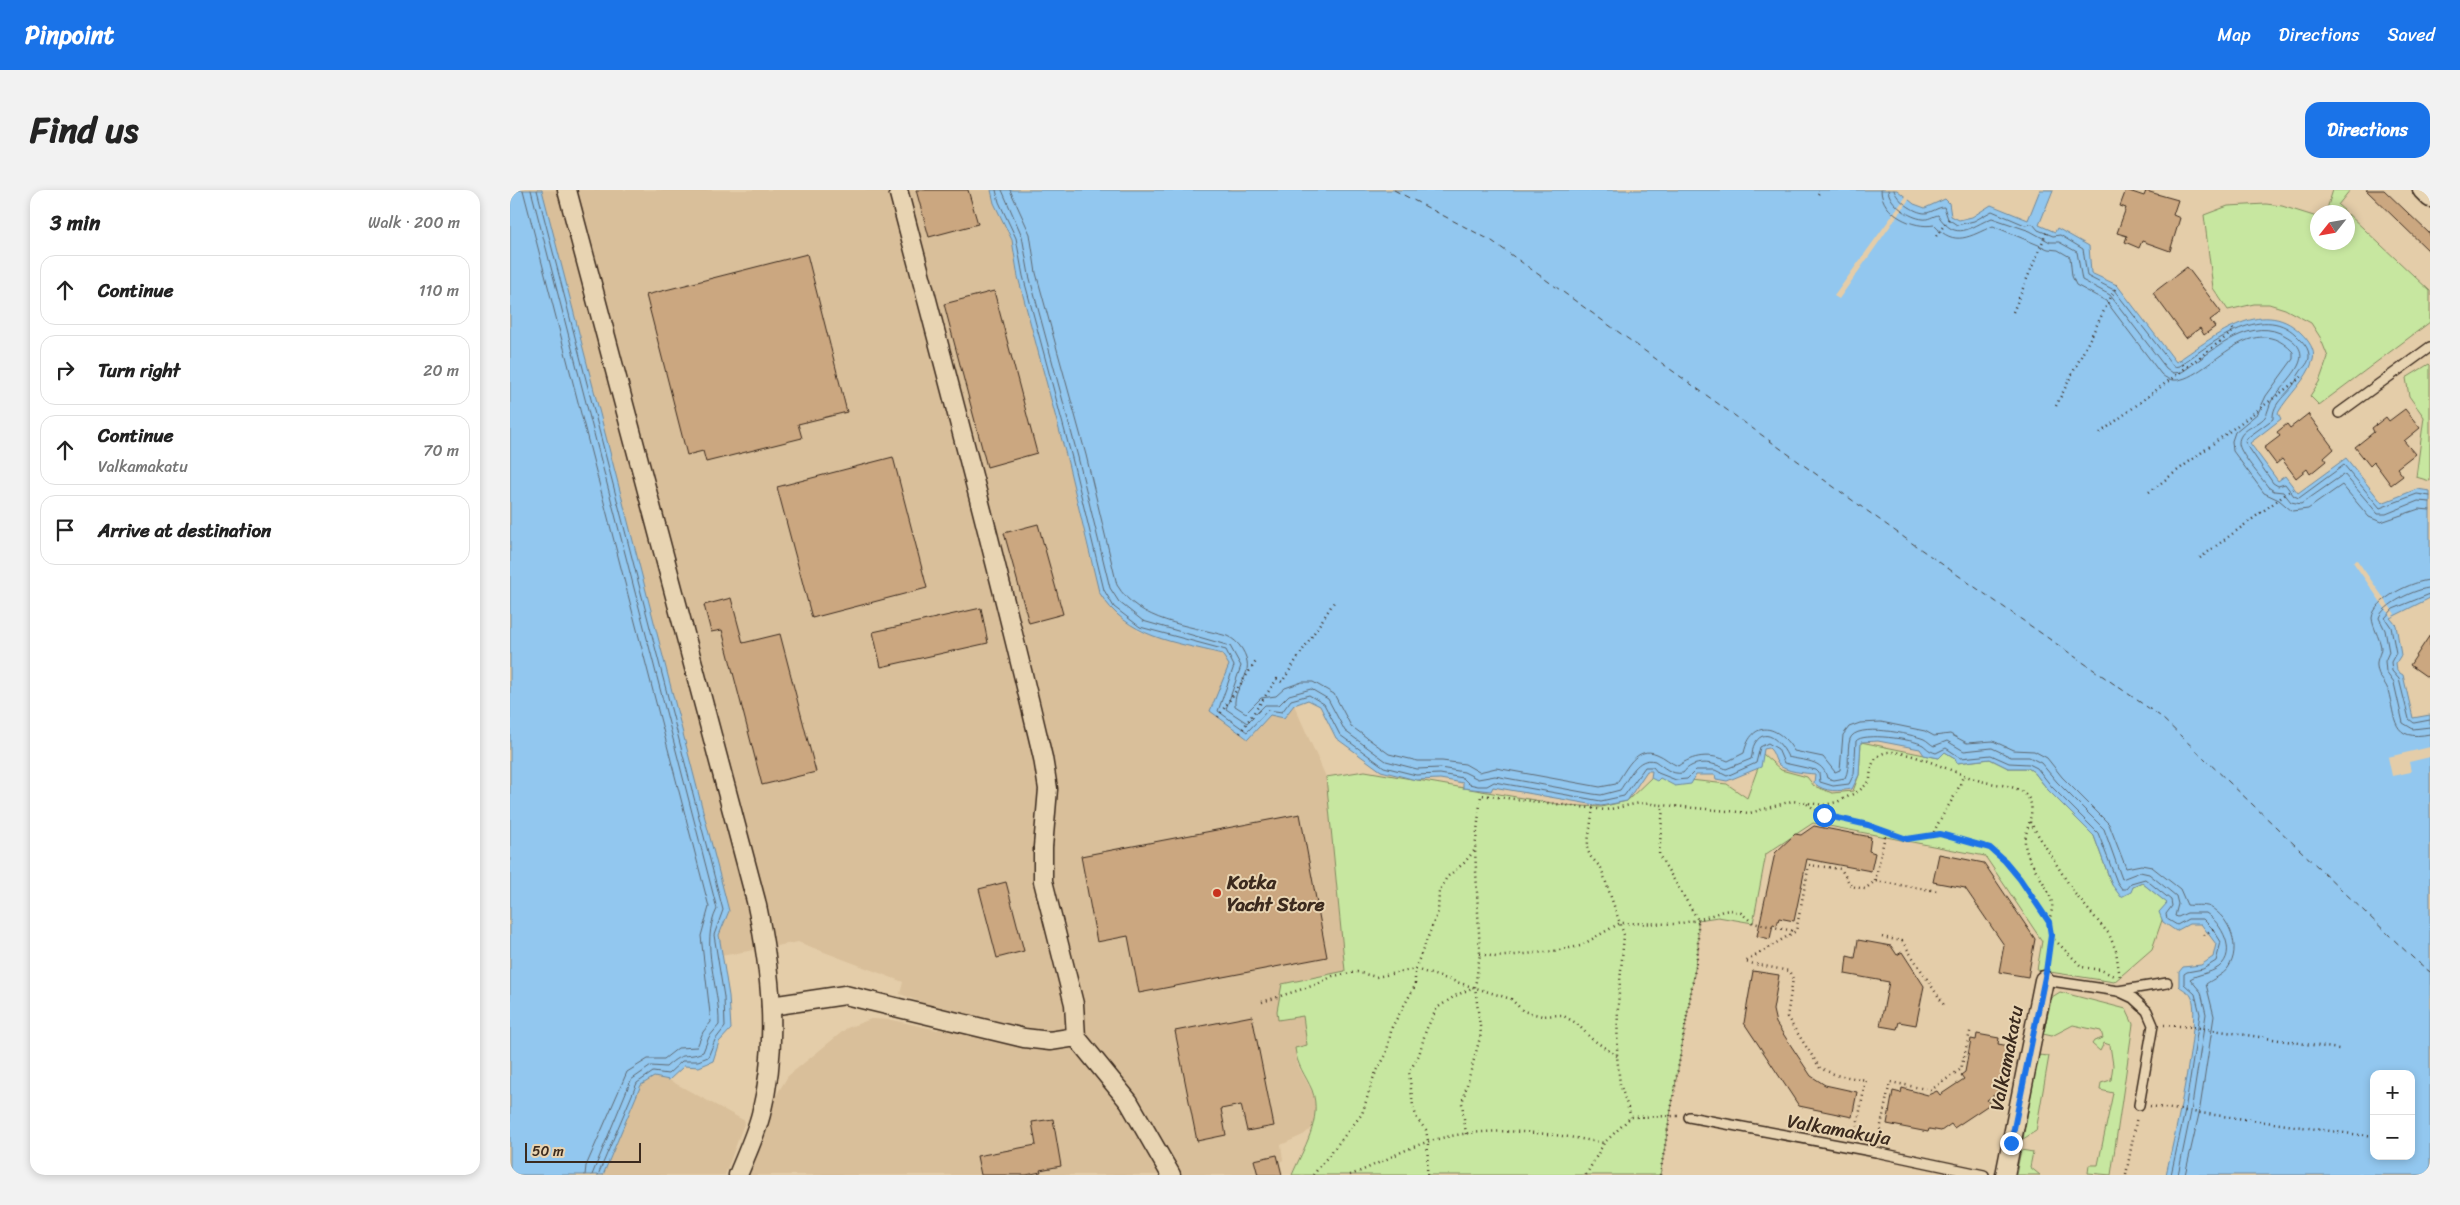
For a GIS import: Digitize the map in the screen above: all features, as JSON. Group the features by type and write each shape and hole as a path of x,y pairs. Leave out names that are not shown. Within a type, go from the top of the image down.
{"street":[{"path":"567,190 756,900 766,948 771,1006 772,1049 768,1084 761,1116 738,1175"},
{"path":"898,190 953,404 998,567 1043,758 1048,789 1043,846 1043,881 1074,1004 1076,1037 1129,1102 1171,1175"},
{"path":"2422,190 2430,198"},
{"name":"Valkamakatu","path":"2005,1175 2044,980"},
{"path":"771,1006 845,995 1024,1038 1050,1041 1076,1037"}],"lane":[{"path":"2339,412 2430,347"},
{"path":"2044,980 2118,991 2133,998 2147,1011 2153,1025 2139,1105"},
{"path":"2118,991 2167,983"},
{"name":"Valkamakuja","path":"1689,1117 1853,1147 1984,1175"}],"path":[{"path":"1818,194 1821,190"},
{"path":"1936,236 1951,216"},
{"path":"2013,312 2048,229"},
{"path":"2056,406 2118,285"},
{"path":"2100,433 2234,331 2230,326"},
{"path":"2180,360 2185,368"},
{"path":"2149,492 2303,376"},
{"path":"2200,558 2294,488"},
{"path":"1240,733 1277,679 1282,682 1334,602"},
{"path":"1218,717 1257,660"},
{"path":"1466,1134 1462,1104 1481,1034 1475,987 1480,954 1475,849 1481,795 1606,810 1640,803 1663,807 1750,813 1792,801 1824,806 1859,791 1870,781 1870,770 1876,758 1884,753 1897,751 1914,755 1963,776 2013,787 2026,794 2032,807 2025,841 2026,851 2048,889 2052,905 2049,922 2051,935 2044,980"},
{"path":"1932,837 1937,822 1958,794 1963,776"},
{"path":"1806,803 1824,815 1886,831 1907,839 1932,837 1940,834 1990,848 2005,861 2020,879 2049,922"},
{"path":"1660,1175 1676,1070 1698,951 1698,920 1659,855 1663,807"},
{"path":"1593,808 1587,849 1591,857 1601,868 1624,935 1618,1005 1617,1056 1620,1084 1631,1117"},
{"path":"2030,822 2075,894 2108,934 2116,951 2120,979 2101,970 2082,967 2051,935"},
{"path":"1853,1147 1866,1080 1836,1075 1820,1068 1787,1017 1793,979 1789,972 1745,962 1796,932 1810,864 1841,870 1851,886 1865,888 1875,880 1886,831"},
{"path":"1313,1175 1362,1114 1374,1076 1386,1055 1392,1027 1415,986 1415,969 1438,912 1440,892 1447,877 1464,863 1475,849"},
{"path":"1875,880 1938,892"},
{"path":"1480,954 1496,957 1580,946 1620,923 1676,924 1732,910 1741,913 1753,923 1796,932"},
{"path":"2204,935 2216,927"},
{"path":"1882,937 1902,941 1944,1005"},
{"path":"1262,1002 1318,984 1333,976 1357,972 1376,977 1415,969 1511,999 1523,1011 1542,1016 1562,1015 1576,1023 1592,1039 1617,1056"},
{"path":"1427,1175 1428,1141 1426,1130 1413,1106 1409,1072 1419,1055 1426,1030 1438,1008 1455,996 1475,987"},
{"path":"2153,1025 2193,1027 2338,1049"},
{"path":"1876,1152 1890,1082 1932,1090 1961,1069 1970,1028"},
{"path":"2126,1175 2139,1105 2370,1136"},
{"path":"1586,1175 1604,1143 1631,1117 1670,1115 1689,1117"},
{"path":"1350,1175 1395,1153 1428,1141 1466,1134 1514,1131 1545,1132 1604,1143"}],"shaded area":[{"path":"542,190 991,190 994,203 1012,240 1018,277 1067,459 1091,562 1138,631 1222,654 1230,665 1211,711 1248,739 1270,715 1284,718 1294,705 1326,777 1345,971 1278,1020 1303,1016 1307,1045 1295,1048 1296,1062 1313,1094 1316,1112 1312,1128 1303,1135 1281,1145 1283,1160 1280,1162 1283,1175 747,1175 768,1128 774,1099 788,1076 847,1028 871,1019 892,1020 938,1030 949,1013 900,994 903,982 798,942 721,956 719,935 729,911"},
{"path":"654,1077 669,1080 745,1121 725,1175 603,1175 641,1085"}],"green space":[{"path":"2333,190 2350,190 2338,205 2328,205"},
{"path":"2266,204 2282,206 2310,215 2310,250 2355,250 2355,221 2430,291 2430,322 2319,405 2310,396 2319,382 2328,357 2320,337 2311,323 2285,309 2269,304 2254,304 2228,310 2213,288 2204,215 2228,206"},
{"path":"2429,364 2430,481 2416,477 2424,417 2409,396 2406,378"},
{"path":"1861,742 1939,758 1945,752 1955,758 1957,763 1990,759 2008,768 2028,768 2034,772 2048,790 2094,836 2112,885 2133,887 2142,883 2168,903 2152,949 2114,982 2037,970 2042,941 1985,856 1813,823 1766,854 1753,923 1718,917 1698,920 1698,951 1660,1175 1292,1175 1310,1134 1315,1112 1315,1101 1295,1048 1307,1045 1303,1016 1278,1020 1277,1011 1282,984 1345,971 1326,777 1365,771 1563,805 1601,807 1627,801 1653,776 1727,784 1747,798 1763,754 1781,770 1807,777 1814,786 1832,793 1853,791 1859,775"},
{"path":"2060,992 2126,1009 2133,1024 2111,1175 2088,1173 2089,1165 2098,1165 2113,1093 2100,1090 2101,1083 2111,1080 2113,1065 2110,1045 2104,1043 2100,1051 2092,1044 2094,1041 2103,1038 2101,1031 2073,1025 2052,1036 2043,1034 2052,997"},
{"path":"2038,1055 2049,1056 2036,1131 2023,1139"},
{"path":"2021,1150 2033,1152 2030,1167 2040,1175 2016,1175"}],"water":[{"path":"510,190 542,190 729,911 719,935 729,996 731,1029 719,1042 713,1061 699,1067 684,1066 669,1080 654,1077 641,1085 603,1175 510,1175"},
{"path":"991,190 1897,190 1914,204 1925,208 1945,199 1949,203 1951,216 1959,220 1972,217 1991,205 2028,220 2040,190 2053,190 2039,225 2055,232 2057,228 2089,246 2091,273 2117,285 2176,362 2220,333 2253,319 2270,318 2286,322 2301,333 2309,342 2314,356 2313,360 2302,381 2278,413 2281,419 2250,443 2278,481 2285,476 2298,493 2346,458 2382,503 2417,489 2430,491 2430,598 2390,618 2396,625 2401,655 2396,663 2397,671 2403,675 2413,718 2430,715 2430,1175 2166,1175 2180,1111 2193,1028 2194,1008 2191,996 2179,986 2179,972 2183,967 2201,965 2213,957 2216,944 2201,924 2189,924 2176,931 2163,922 2159,912 2167,903 2142,883 2133,887 2131,892 2121,897 2112,885 2094,836 2048,790 2034,772 2028,768 2008,768 1990,759 1957,763 1955,758 1945,752 1939,758 1924,755 1920,749 1878,741 1861,742 1859,775 1852,789 1832,790 1814,783 1815,774 1796,772 1782,767 1777,763 1769,748 1764,749 1761,767 1727,781 1716,779 1715,775 1696,775 1691,784 1675,786 1660,778 1657,781 1651,778 1652,771 1647,771 1627,801 1601,806 1493,787 1491,791 1463,788 1463,783 1440,779 1416,780 1381,771 1336,738 1320,706 1308,700 1294,705 1284,718 1270,715 1248,739 1210,711 1229,665 1222,654 1169,641 1138,629 1111,608 1099,592 1067,459 1018,277 1012,240 994,203"}],"pier":[{"path":"1907,195 1910,198 1839,299 1834,296"},
{"path":"2357,560 2395,614 2391,617 2353,562"},
{"path":"2430,747 2430,757 2409,762 2411,772 2392,776 2388,757"}],"building":[{"path":"916,190 968,190 978,224 929,237"},
{"path":"2126,190 2144,196 2146,191 2178,200 2173,215 2180,218 2170,251 2142,241 2139,248 2125,242 2127,236 2117,233 2126,208 2120,206"},
{"path":"2366,190 2384,190 2430,234 2430,252"},
{"path":"807,254 847,412 798,424 802,438 706,462 703,451 687,455 646,295"},
{"path":"2187,267 2221,312 2210,320 2215,327 2204,335 2200,328 2186,338 2153,293"},
{"path":"994,291 1037,453 987,467 944,304"},
{"path":"2405,409 2420,428 2404,441 2415,454 2397,468 2403,476 2391,485 2374,462 2370,466 2355,447 2374,432 2372,428 2386,417 2389,421"},
{"path":"2308,414 2334,449 2324,458 2326,461 2310,474 2307,469 2296,478 2282,459 2276,464 2264,448 2280,436 2277,432 2287,424 2290,428"},
{"path":"893,457 927,588 812,618 777,487"},
{"path":"1038,524 1063,614 1029,623 1004,533"},
{"path":"731,598 743,643 780,634 816,772 762,785 722,630 711,632 704,605"},
{"path":"981,608 988,643 881,667 873,632"},
{"path":"2430,635 2430,679 2410,665"},
{"name":"Kotka Yacht Store","path":"1300,814 1327,957 1139,993 1128,936 1097,942 1081,856"},
{"path":"1814,826 1871,837 1869,851 1875,853 1871,871 1807,859 1794,921 1779,918 1777,925 1773,924 1770,939 1757,936 1775,853 1795,834 1801,835"},
{"path":"1939,854 1984,863 2035,939 2028,977 1999,972 2004,945 1965,888 1933,882"},
{"path":"1006,882 1024,951 997,958 979,889"},
{"path":"1858,940 1891,946 1897,955 1902,952 1924,986 1916,1025 1899,1022 1897,1029 1880,1026 1889,982 1845,974 1847,956 1855,958"},
{"path":"1753,971 1779,975 1773,1010 1776,1023 1811,1076 1825,1085 1857,1092 1852,1117 1799,1106 1744,1023"},
{"path":"1252,1016 1274,1126 1247,1131 1241,1105 1221,1109 1226,1135 1197,1141 1175,1031"},
{"path":"1977,1034 1999,1038 1998,1044 2009,1046 2003,1081 1999,1081 1997,1093 1987,1100 1990,1104 1954,1128 1951,1124 1941,1131 1929,1129 1928,1132 1887,1124 1893,1091 1901,1093 1902,1088 1928,1095 1937,1091 1940,1095 1964,1079 1961,1075 1965,1072 1971,1039 1976,1040"},
{"path":"1053,1119 1061,1166 1026,1175 981,1175 977,1156 1036,1145 1032,1122"},
{"path":"1277,1155 1282,1175 1258,1175 1254,1160"}],"ferry route":[{"path":"1394,190 1492,241 1916,546 2160,716 2413,958 2430,972"}],"place":[{"name":"Kotka Yacht Store","path":"1217,893"}],"route":[{"path":"1824,815 1868,825 1907,839 1918,836 1932,837 1940,834 1990,848 2005,861 2020,879 2049,922 2051,935 2046,972 2011,1143"}]}
